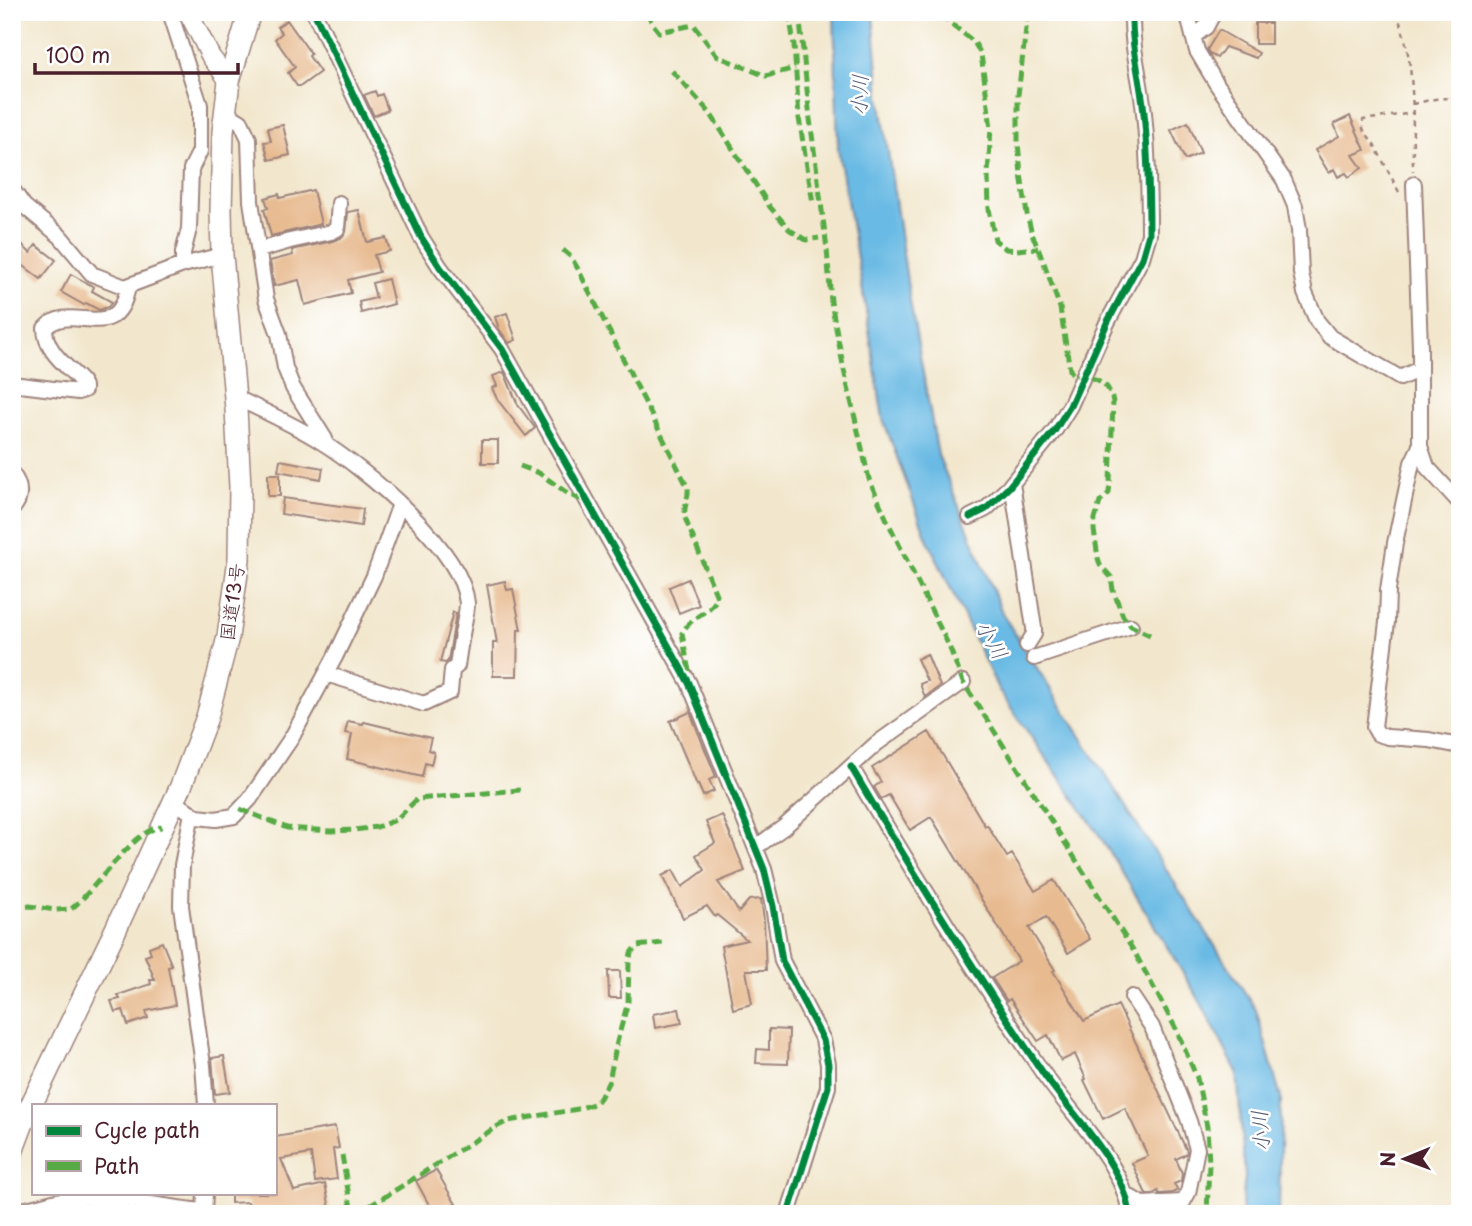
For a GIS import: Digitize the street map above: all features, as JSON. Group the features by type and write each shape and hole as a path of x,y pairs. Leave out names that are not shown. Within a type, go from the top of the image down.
{"highway":[{"name":"国道13号","path":"12,1152 24,1120 174,801 207,717 228,638 239,559 240,487 222,255 223,132 229,82 250,12"}],"main road":[{"path":"188,12 211,57 229,82"}],"street":[{"path":"170,12 200,105 200,151 191,169 189,229 183,264"},
{"path":"314,12 421,237 440,267 502,349 689,683 756,847 770,894 782,961 824,1040 828,1064 828,1087 788,1214"},
{"path":"970,517 986,509 1012,483 1055,430 1070,406 1107,323 1138,268 1147,246 1147,146 1140,80 1132,42 1132,12"},
{"path":"1187,12 1197,51 1216,83 1284,180 1295,206 1301,273 1305,293 1317,321 1330,337 1400,378 1420,369"},
{"path":"1193,37 1206,27 1213,12"},
{"path":"225,112 241,122 249,139 251,201 266,299 279,334 285,368 293,388 326,439 326,446"},
{"path":"1414,184 1420,446 1427,467 1460,503"},
{"path":"12,189 24,206 60,236 92,274 112,283 125,287 183,264 222,255"},
{"path":"259,250 337,229 339,203"},
{"path":"12,384 78,392 84,390 80,381 52,351 45,328 50,322 63,319 105,320 116,314 128,286"},
{"path":"235,397 326,446 367,475 436,541 452,564 463,587 467,604 457,666 452,670 450,692 424,704 326,674"},
{"path":"1420,446 1412,463 1393,554 1374,727 1378,734 1388,737 1429,740 1460,746"},
{"path":"12,474 20,492 12,509"},
{"path":"1012,483 1034,628 1031,652 1131,626"},
{"path":"174,801 197,817 216,819 234,816 250,799 292,737 326,674 374,576 400,504"},
{"path":"756,847 784,827 876,744 963,682"},
{"path":"851,767 922,887 1042,1072 1105,1155 1125,1194 1130,1214"},
{"path":"192,813 182,865 181,906 206,1104"},
{"path":"1125,1194 1142,1203 1183,1202 1188,1194 1197,1149 1189,1121 1152,1027 1132,997"},
{"path":"12,1211 73,1198 137,1198 204,1212 205,1194"},
{"path":"108,1214 114,1200"}],"path":[{"path":"1396,12 1402,26 1410,65 1414,184"},
{"path":"1413,104 1446,98 1460,102"},
{"path":"1413,113 1363,120 1363,129 1404,200 1415,211"}],"water":[{"name":"小川","path":"834,12 873,12 880,97 910,301 938,455 1003,615 1256,1010 1281,1098 1279,1214 1241,1214 1245,1177 1237,1072 1200,1001 1098,833 998,689 926,536 883,419 838,149"}],"building":[{"path":"287,20 320,72 301,86 297,86 288,73 295,67 275,39 282,33 277,27"},
{"path":"1255,23 1271,23 1271,44 1255,44"},
{"path":"1219,30 1259,53 1256,58 1225,47 1217,58 1210,54 1207,50"},
{"path":"375,91 377,96 382,94 388,110 374,116 364,95"},
{"path":"1350,116 1365,150 1353,155 1362,168 1349,177 1346,173 1338,177 1334,169 1329,173 1315,150 1339,136 1334,124"},
{"path":"1188,122 1201,153 1185,160 1171,130"},
{"path":"283,125 290,155 269,160 264,142 271,141 268,128"},
{"path":"313,190 321,224 271,236 264,209 268,208 265,198 279,194 280,198"},
{"path":"359,210 367,242 386,238 390,251 374,255 379,272 348,280 351,293 305,305 299,280 274,286 270,261 293,255 292,250 341,238 346,232 348,212"},
{"path":"12,234 30,253 36,245 56,260 41,279 12,257"},
{"path":"71,274 94,287 92,291 112,302 108,307 99,310 61,292"},
{"path":"388,279 394,304 361,313 359,302 376,298 372,283"},
{"path":"507,313 516,340 509,343 499,329 495,317"},
{"path":"504,372 518,405 535,428 526,436 497,399 492,388 497,386 493,376"},
{"path":"482,440 498,440 498,463 482,463"},
{"path":"280,460 323,468 321,479 278,471"},
{"path":"268,474 280,474 280,496 268,496"},
{"path":"283,498 363,509 361,526 281,514"},
{"path":"688,579 699,605 679,613 669,587"},
{"path":"505,581 507,590 513,589 521,630 518,630 517,676 493,676 493,643 497,643 487,585"},
{"path":"453,612 456,613 448,661 440,662"},
{"path":"927,654 940,686 925,697 920,684 927,681 917,659"},
{"path":"690,712 716,777 709,780 714,791 703,796 670,721"},
{"path":"348,721 364,722 431,738 428,750 434,752 431,765 425,763 422,777 347,759 352,734 345,733"},
{"path":"929,732 985,826 987,825 1007,857 1012,854 1035,891 1054,880 1090,939 1068,953 1046,917 1029,928 1084,1021 1118,1005 1187,1151 1176,1159 1182,1173 1181,1181 1174,1184 1178,1190 1172,1193 1159,1194 1158,1191 1146,1194 1132,1163 1148,1156 1125,1108 1103,1119 1075,1054 1061,1061 1048,1035 1038,1041 1010,999 1007,1001 992,978 1019,961 931,817 910,830 889,795 881,799 874,787 881,782 872,768"},
{"path":"722,815 745,871 718,882 739,912 749,900 761,899 764,920 766,970 746,970 752,1004 733,1009 721,946 747,940 717,915 715,917 707,906 683,918 662,876 673,870 682,887 705,870 696,855 715,843 706,822"},
{"path":"162,942 172,966 168,967 175,1005 146,1011 148,1018 128,1025 123,1010 115,1012 111,1001 120,999 118,995 151,984 150,980 155,980 145,956 151,954 149,947"},
{"path":"608,971 620,971 621,998 609,998"},
{"path":"679,1009 682,1023 655,1028 653,1014"},
{"path":"769,1029 789,1030 788,1064 756,1063 757,1049 769,1050"},
{"path":"224,1056 230,1092 215,1094 212,1058"},
{"path":"335,1127 339,1148 333,1149 337,1179 315,1182 311,1154 281,1159 294,1191 325,1184 330,1209 309,1214 273,1214 271,1209 252,1214 248,1202 231,1203 231,1194 276,1194 276,1137"},
{"path":"436,1170 462,1214 434,1214 416,1181"}],"marked path":[{"path":"647,12 659,32 694,25 717,56 766,76 795,68"},
{"path":"789,12 799,118 813,203"},
{"path":"799,12 831,302 869,479 949,646 963,682 1135,953 1176,1029 1197,1078 1207,1127 1207,1214"},
{"path":"1028,12 1018,95 1018,143 1027,214 1060,308 1070,370 1074,376 1100,381 1111,395 1113,402 1109,493 1100,502 1094,530 1098,558 1100,565 1111,577 1123,616 1131,626 1150,635"},
{"path":"942,13 974,42 981,54 991,128 989,209 995,240 1006,249 1038,248"},
{"path":"672,71 710,113 770,207 790,230 806,240 819,238"},
{"path":"563,250 578,269 688,488 685,518 717,597 682,633 689,672"},
{"path":"520,466 539,473 570,495 586,501"},
{"path":"12,524 15,519 14,508"},
{"path":"240,809 287,828 355,830 377,827 396,820 417,799 520,790"},
{"path":"12,907 71,909 127,848 151,830 162,827"},
{"path":"356,1214 508,1121 578,1109 596,1103 609,1081 628,1002 631,953 636,946 663,943"},
{"path":"342,1155 352,1214"}],"cycle path":[{"path":"314,12 421,237 440,267 502,349 689,683 764,869 782,961 823,1040 828,1064 828,1087 788,1214"},
{"path":"970,517 986,509 1009,487 1055,430 1070,406 1107,323 1142,258 1149,234 1148,169 1132,12"},
{"path":"851,767 991,995 1041,1070 1106,1157 1117,1175 1130,1214"}]}
